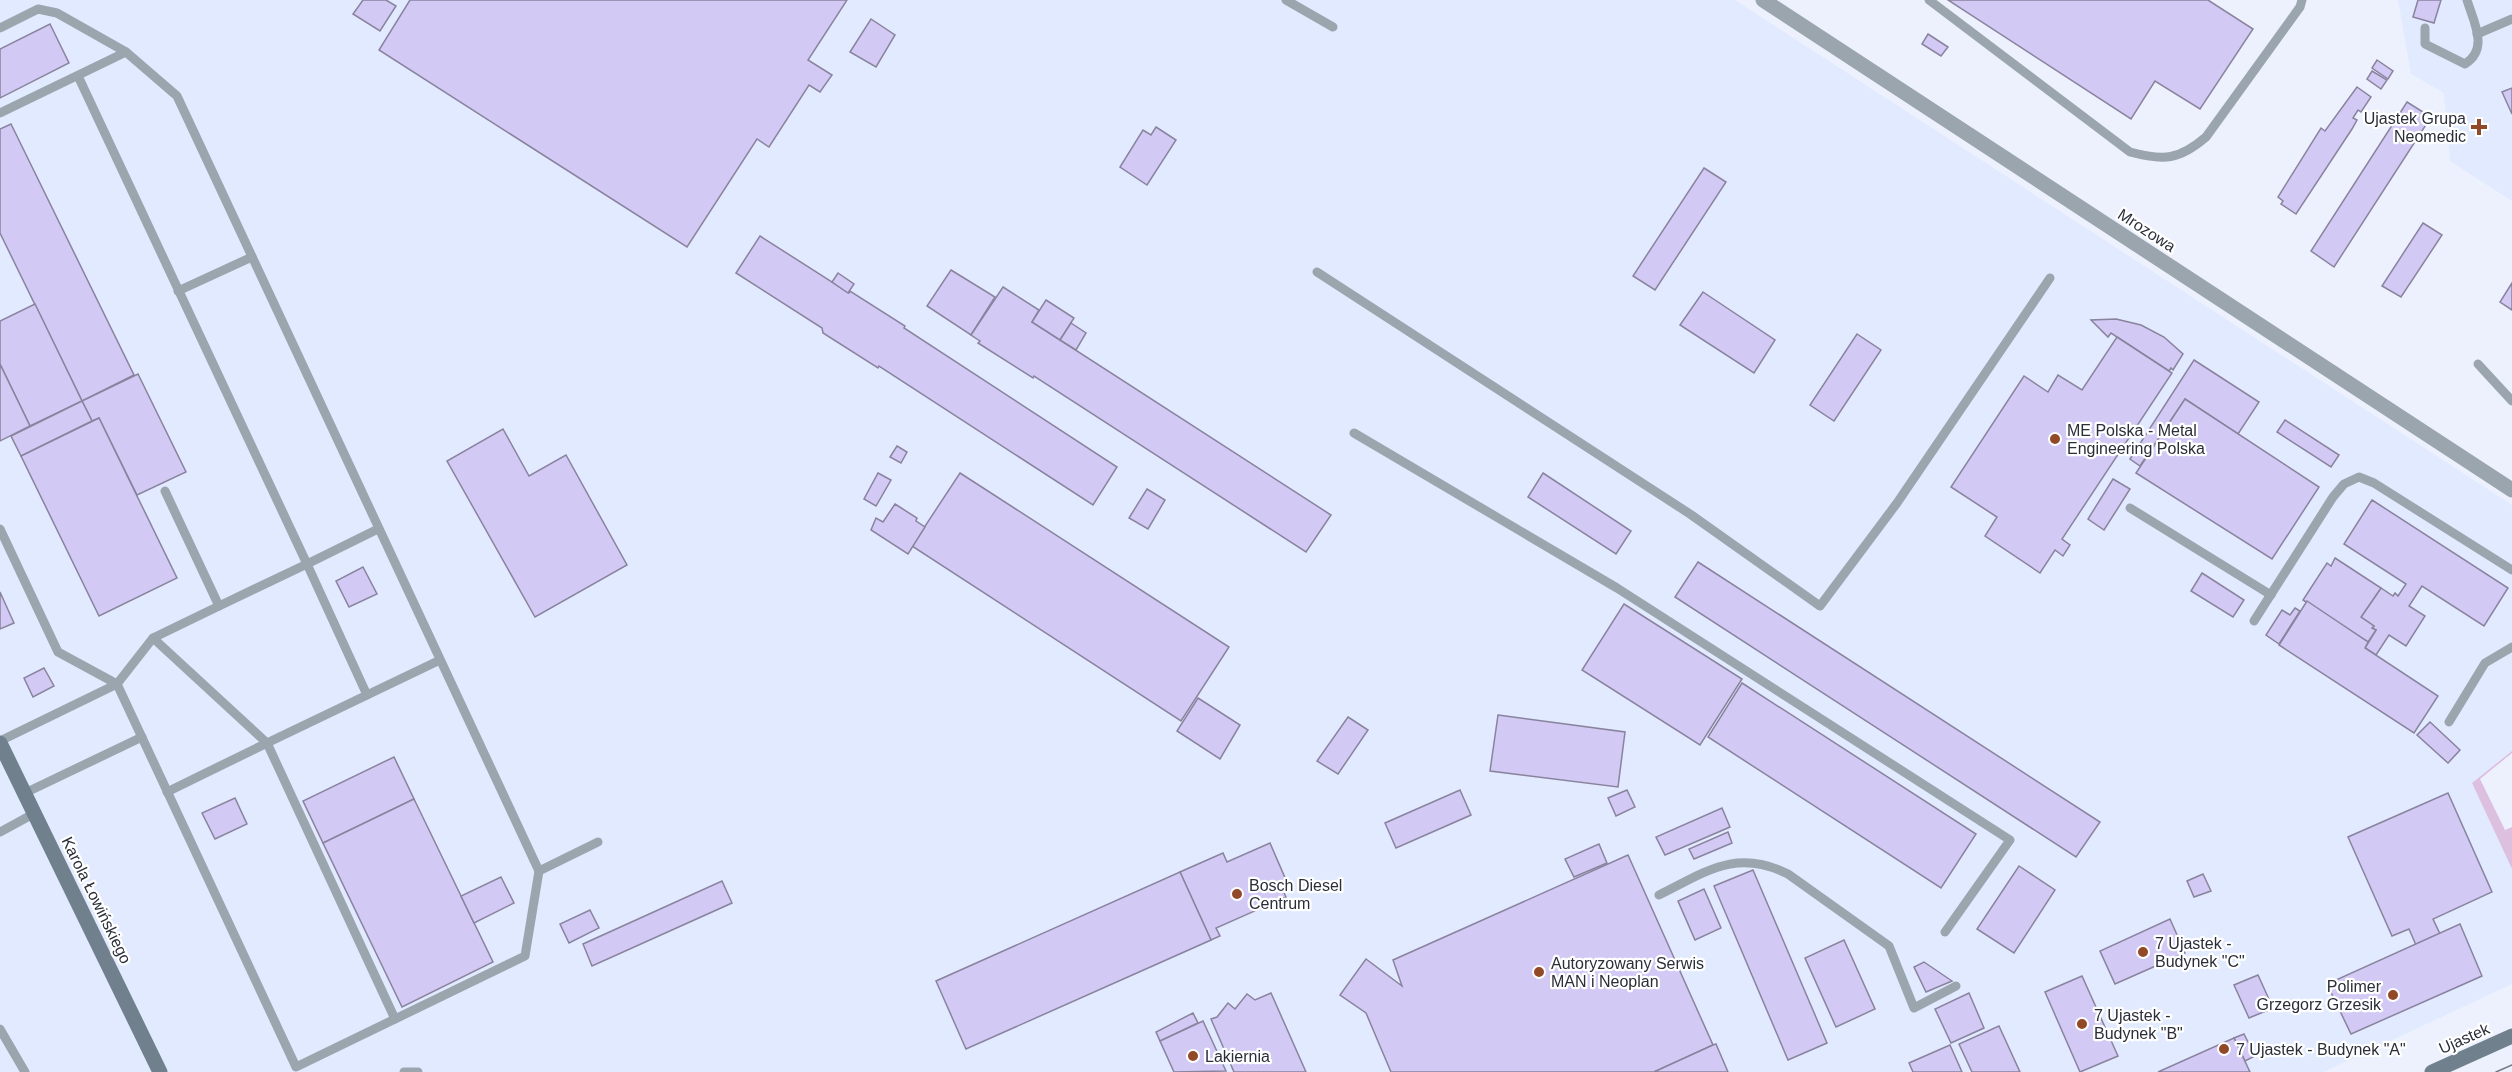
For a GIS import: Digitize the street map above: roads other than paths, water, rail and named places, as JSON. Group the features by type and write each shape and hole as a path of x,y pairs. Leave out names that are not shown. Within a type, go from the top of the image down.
{"street":[{"name":"Mrozowa","path":"1763,0 2512,490"},
{"name":"Karola Łowińskiego","path":"0,742 160,1072"},
{"name":"Ujastek","path":"2432,1072 2512,1036"}],"lane":[{"path":"1286,0 1332,27"},
{"path":"1929,0 2130,152 2152,158 2173,157 2190,151 2206,137 2300,7 2302,0"},
{"path":"2425,28 2425,44 2465,64 2475,58 2480,43 2467,0"},
{"path":"0,28 38,9 57,13 126,52 177,96 539,871 525,956 296,1067 117,684 58,652 0,529"},
{"path":"2477,34 2512,19"},
{"path":"0,113 126,52"},
{"path":"78,76 367,695"},
{"path":"178,291 252,256"},
{"path":"1317,272 1690,514 1820,606 1897,503 2050,278"},
{"path":"2478,364 2512,401"},
{"path":"1354,433 1617,588 2010,840 1945,932"},
{"path":"2254,621 2333,497 2344,484 2359,477 2374,483 2512,570"},
{"path":"165,491 219,606"},
{"path":"2130,508 2271,595"},
{"path":"0,742 117,684 153,638 378,529"},
{"path":"153,638 267,743 395,1019"},
{"path":"2449,722 2485,663 2512,646"},
{"path":"167,792 440,660"},
{"path":"25,793 142,737"},
{"path":"0,832 35,813"},
{"path":"539,871 598,842"},
{"path":"1659,895 1714,868 1732,863 1750,861 1770,865 1788,874 1889,946 1914,1008 1956,986"},
{"path":"0,1029 25,1072"},
{"path":"404,1072 418,1072"}],"tram line":[{"path":"2496,1072 2512,1065"}],"place":[{"name":"Ujastek Grupa Neomedic","path":"2479,127"},
{"name":"ME Polska - Metal Engineering Polska","path":"2055,439"},
{"name":"Bosch Diesel Centrum","path":"1237,894"},
{"name":"7 Ujastek - Budynek \"C\"","path":"2143,952"},
{"name":"Autoryzowany Serwis MAN i Neoplan","path":"1539,972"},
{"name":"Polimer Grzegorz Grzesik","path":"2393,995"},
{"name":"7 Ujastek - Budynek \"B\"","path":"2082,1024"},
{"name":"7 Ujastek - Budynek \"A\"","path":"2224,1049"},
{"name":"Lakiernia","path":"1193,1056"}]}
